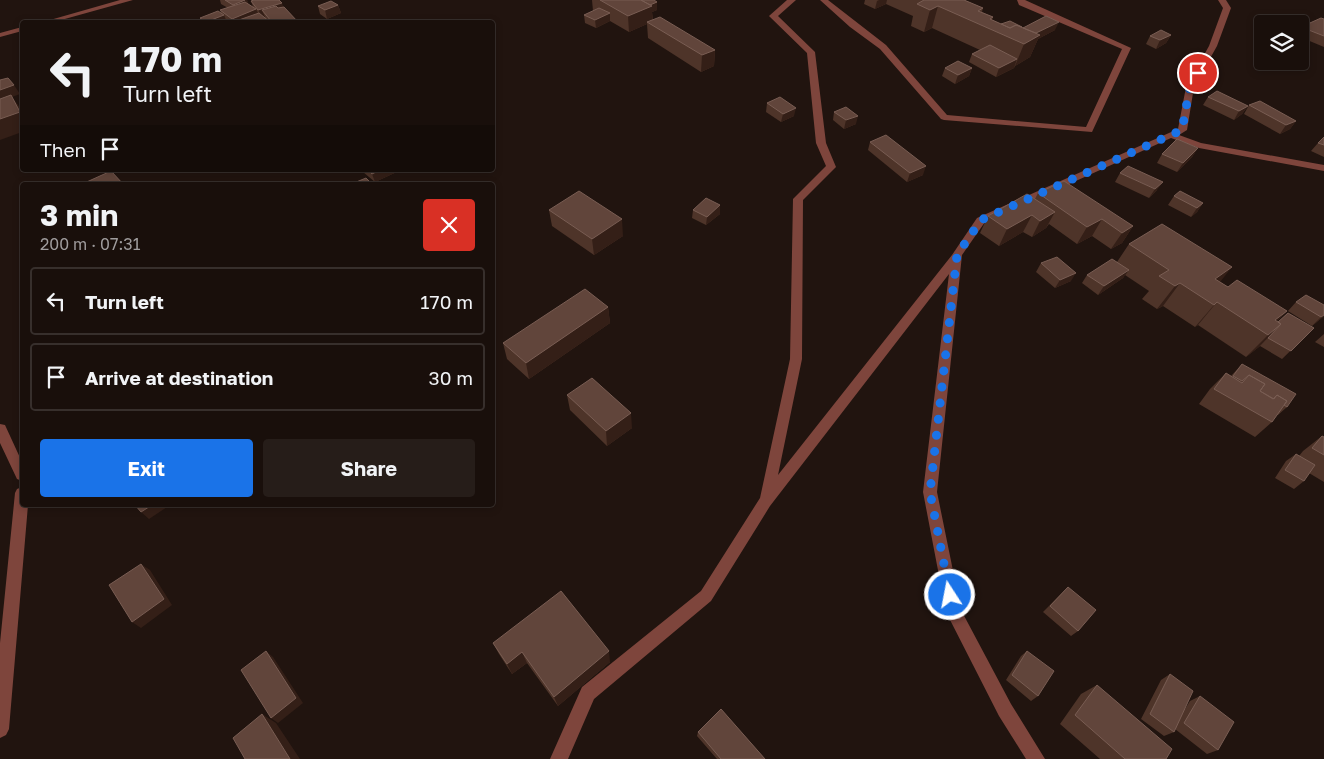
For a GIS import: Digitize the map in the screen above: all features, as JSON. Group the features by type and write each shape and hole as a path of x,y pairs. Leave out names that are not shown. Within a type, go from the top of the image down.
{"street":[{"path":"54,20 129,0"},
{"path":"766,502 796,359 798,199 831,167 820,143 811,52 773,16 792,0"},
{"path":"824,0 883,47 944,116 1089,130 1127,48 1022,3 1021,0"},
{"path":"559,759 588,693 706,596 766,502 957,255 981,220 1182,130 1190,86 1213,46 1227,8 1222,0"},
{"path":"0,36 20,30"},
{"path":"1170,136 1199,145 1324,168"},
{"path":"957,255 930,492 954,612 1005,710 1036,759"},
{"path":"0,429 20,472"},
{"path":"0,729 21,507"}],"building":[{"path":"225,0 245,0 233,5"},
{"path":"279,0 282,3 258,10 251,1"},
{"path":"600,0 641,0 652,6 628,16"},
{"path":"641,0 654,0 657,2 650,5"},
{"path":"924,0 964,0 983,8 978,11 993,17 990,19 1010,28 1016,25 1040,35 1024,44 938,6 930,10 917,4"},
{"path":"331,1 338,5 325,10 318,6"},
{"path":"245,2 256,9 232,19 220,10"},
{"path":"276,6 278,8 284,7 296,20 270,20 262,10"},
{"path":"599,8 610,13 595,20 584,15"},
{"path":"218,11 224,15 211,20 200,18"},
{"path":"259,13 268,20 239,20"},
{"path":"1046,16 1059,22 1036,33 1023,28"},
{"path":"660,17 715,50 702,55 647,22"},
{"path":"1321,18 1324,19 1324,36 1309,30 1309,23"},
{"path":"1010,21 1022,27 1016,25 1010,28 1001,24"},
{"path":"1161,30 1171,35 1160,40 1150,36"},
{"path":"990,45 1017,59 999,68 972,54"},
{"path":"958,61 972,68 958,75 945,68"},
{"path":"8,78 14,85 0,90 0,80"},
{"path":"1217,91 1248,106 1239,111 1208,97"},
{"path":"11,95 20,112 0,119 0,99"},
{"path":"780,97 796,108 783,114 767,103"},
{"path":"1260,101 1296,121 1286,125 1249,105"},
{"path":"846,107 858,116 846,120 834,112"},
{"path":"886,135 926,166 910,173 870,142"},
{"path":"1324,137 1324,145 1318,143"},
{"path":"1177,139 1198,148 1183,163 1162,154"},
{"path":"1128,166 1163,182 1155,189 1120,173"},
{"path":"112,172 121,182 87,182"},
{"path":"366,178 370,182 356,182"},
{"path":"1064,181 1133,226 1122,233 1102,219 1087,227 1038,193"},
{"path":"579,191 622,219 592,239 549,210"},
{"path":"1180,191 1203,203 1197,208 1174,196"},
{"path":"1027,194 1055,212 1040,221 1032,215 1007,229 988,216"},
{"path":"706,198 720,205 707,217 693,210"},
{"path":"1162,224 1232,267 1215,279 1228,287 1237,280 1287,311 1275,320 1281,324 1268,335 1217,302 1214,305 1180,283 1175,286 1159,276 1169,270 1129,244"},
{"path":"1057,257 1076,273 1060,280 1041,263"},
{"path":"1112,259 1129,270 1104,286 1087,275"},
{"path":"585,289 608,307 526,363 503,343"},
{"path":"1306,295 1324,305 1324,315 1321,317 1296,302"},
{"path":"1288,313 1314,328 1291,351 1268,338 1281,324 1278,322"},
{"path":"1242,364 1296,394 1287,407 1284,405 1287,401 1277,395 1273,399 1260,391 1265,384 1249,375 1242,381 1233,376"},
{"path":"1226,373 1242,383 1249,375 1265,384 1260,391 1274,399 1277,395 1287,401 1272,422 1214,389"},
{"path":"592,378 631,413 606,431 567,395"},
{"path":"1322,436 1324,437 1324,455 1312,448"},
{"path":"1296,454 1315,465 1304,481 1285,470"},
{"path":"137,507 149,507 141,512"},
{"path":"141,564 164,599 132,622 109,585"},
{"path":"1068,587 1096,610 1078,631 1050,606"},
{"path":"561,591 609,651 554,697 522,652 507,664 493,643"},
{"path":"266,651 296,698 271,718 241,670"},
{"path":"1027,651 1054,671 1038,696 1012,675"},
{"path":"1170,674 1193,691 1174,732 1150,714"},
{"path":"1097,685 1172,749 1166,759 1125,759 1075,715"},
{"path":"1200,696 1234,722 1218,750 1184,723"},
{"path":"721,709 765,759 721,759 698,732"},
{"path":"262,714 290,759 245,759 233,738"}],"route":[{"path":"950,595 930,492 957,255 981,220 1182,130 1190,86 1198,73"}]}
